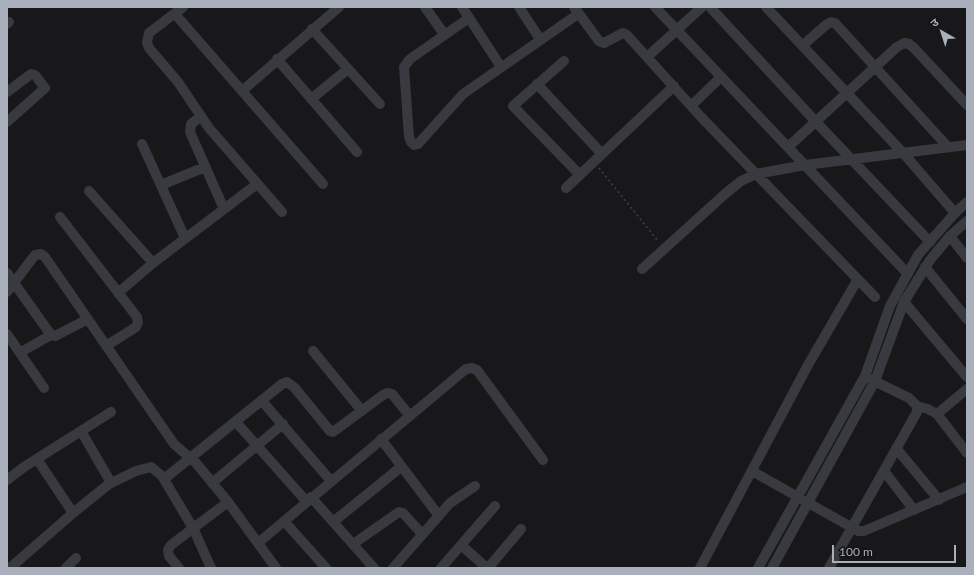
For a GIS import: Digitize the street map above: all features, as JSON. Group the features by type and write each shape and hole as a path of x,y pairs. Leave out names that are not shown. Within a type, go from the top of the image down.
{"street":[{"path":"242,91 277,59 339,7"},
{"path":"425,7 444,34"},
{"path":"462,7 501,67"},
{"path":"519,7 540,39"},
{"path":"655,7 908,274"},
{"path":"648,57 702,7"},
{"path":"710,7 851,160 930,242"},
{"path":"766,7 848,93 955,212"},
{"path":"282,212 200,117 178,82 149,48 147,42 149,33 179,10 242,91 323,184"},
{"path":"469,18 410,59 404,67 410,137 411,142 414,145 418,144 462,94 540,39 576,10 599,41 604,43 623,33 648,57 691,106 875,297"},
{"path":"803,45 826,25 831,22 836,23 948,147"},
{"path":"312,30 380,104"},
{"path":"788,148 897,47 904,43 909,44 967,105"},
{"path":"277,59 357,152"},
{"path":"564,61 513,106 580,175"},
{"path":"311,99 348,69"},
{"path":"7,92 32,74 36,75 45,88 7,122"},
{"path":"691,106 721,77"},
{"path":"538,84 602,154"},
{"path":"566,188 674,86"},
{"path":"200,117 191,124 190,132 224,209"},
{"path":"142,144 186,238"},
{"path":"642,269 725,194 741,181 756,174 805,165 904,154 967,145"},
{"path":"161,184 205,167"},
{"path":"118,293 153,263 257,184"},
{"path":"89,191 153,263"},
{"path":"758,568 865,376 890,306 918,255 955,212 967,202"},
{"path":"60,217 137,317 138,322 136,327 106,346"},
{"path":"772,568 875,381 904,302 925,267 950,236 967,221"},
{"path":"950,236 967,258"},
{"path":"7,292 35,254 41,254 45,257 174,444 192,459 228,502 276,568"},
{"path":"925,267 967,319"},
{"path":"7,273 51,335"},
{"path":"700,568 858,279"},
{"path":"904,302 967,377"},
{"path":"21,352 51,335 55,336 88,319"},
{"path":"7,334 21,352 44,388"},
{"path":"313,351 362,411"},
{"path":"258,543 466,369 472,368 477,370 543,460"},
{"path":"865,376 909,398 917,406 928,409 937,414 967,453"},
{"path":"164,479 192,459 282,384 290,383 330,431 333,432 383,394 392,394 410,416"},
{"path":"937,414 967,389"},
{"path":"262,400 331,481"},
{"path":"829,568 917,412 917,406"},
{"path":"7,480 111,412"},
{"path":"236,422 309,499 333,522 374,568"},
{"path":"212,483 283,424"},
{"path":"82,431 110,481 109,484"},
{"path":"381,439 439,516"},
{"path":"896,448 939,500"},
{"path":"37,459 73,513"},
{"path":"7,565 10,568 109,484 136,471 151,467 164,479 193,528 211,568"},
{"path":"333,522 401,467"},
{"path":"752,471 851,528 864,531 967,487"},
{"path":"884,471 914,510"},
{"path":"393,568 450,503 476,486"},
{"path":"179,568 169,556 168,550 170,545 228,502"},
{"path":"442,568 495,506"},
{"path":"353,544 399,512 422,534"},
{"path":"284,521 326,568"},
{"path":"461,545 487,568 521,529"},
{"path":"66,568 76,558"}],"path":[{"path":"594,162 664,249"}]}
